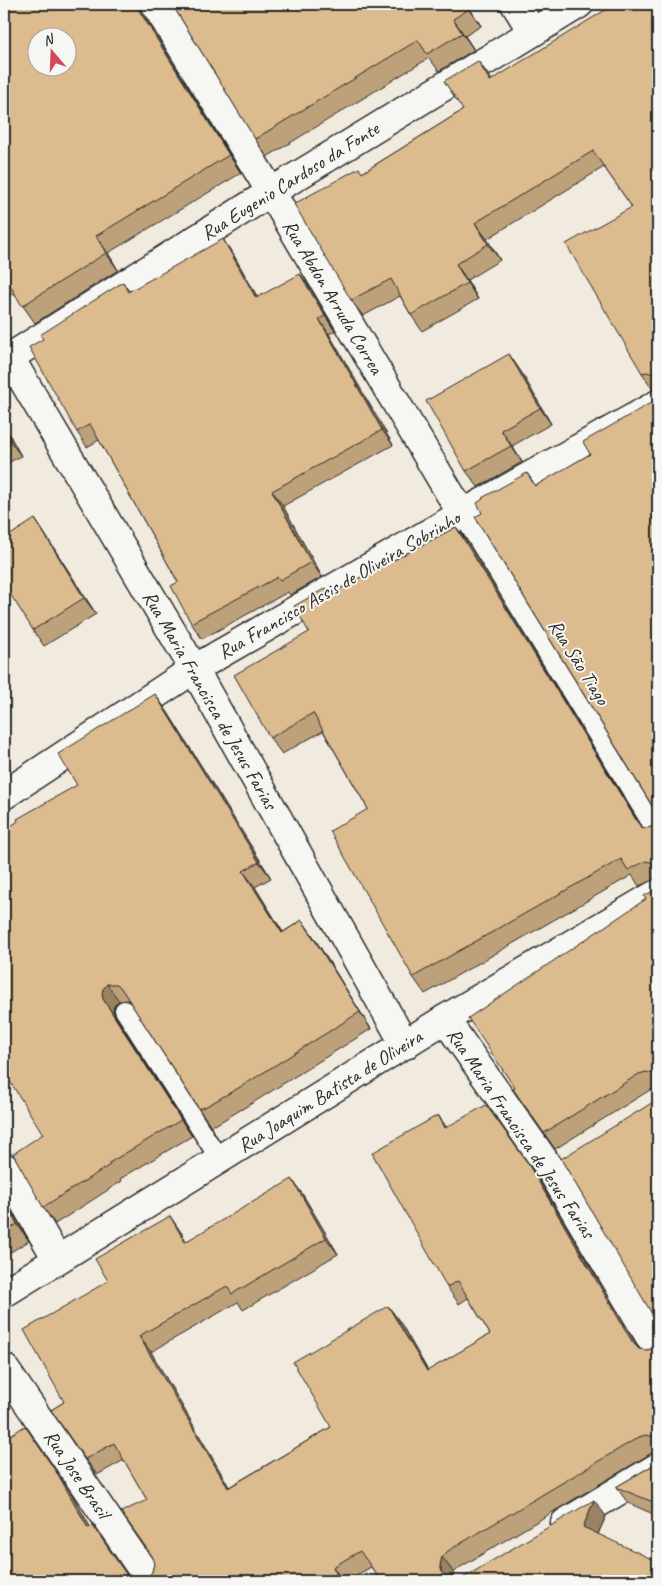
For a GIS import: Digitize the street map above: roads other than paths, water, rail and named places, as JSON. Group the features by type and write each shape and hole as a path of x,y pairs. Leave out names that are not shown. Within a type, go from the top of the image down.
{"street":[{"name":"Rua Abdon Arruda Correa","path":"155,4 271,192 462,514"},
{"path":"515,4 532,31"},
{"name":"Rua Eugenio Cardoso da Fonte","path":"7,359 271,192 579,4"},
{"name":"Rua Maria Francisca de Jesus Farias","path":"7,359 194,669 405,1045"},
{"name":"Rua Francisco Assis de Oliveira Sobrinho","path":"4,795 194,669 462,514 658,404"},
{"name":"Rua Joaquim Batista de Oliveira","path":"4,1293 445,1019 658,893"},
{"name":"Rua Maria Francisca de Jesus Farias","path":"445,1019 551,1170 658,1351"},
{"path":"551,1170 576,1155"},
{"path":"4,1167 57,1259"},
{"name":"Rua Jose Brasil","path":"4,1368 150,1581"},
{"path":"542,1537 658,1467"}],"lane":[{"name":"Rua São Tiago","path":"462,514 658,834"},
{"path":"124,1010 220,1160"}]}
